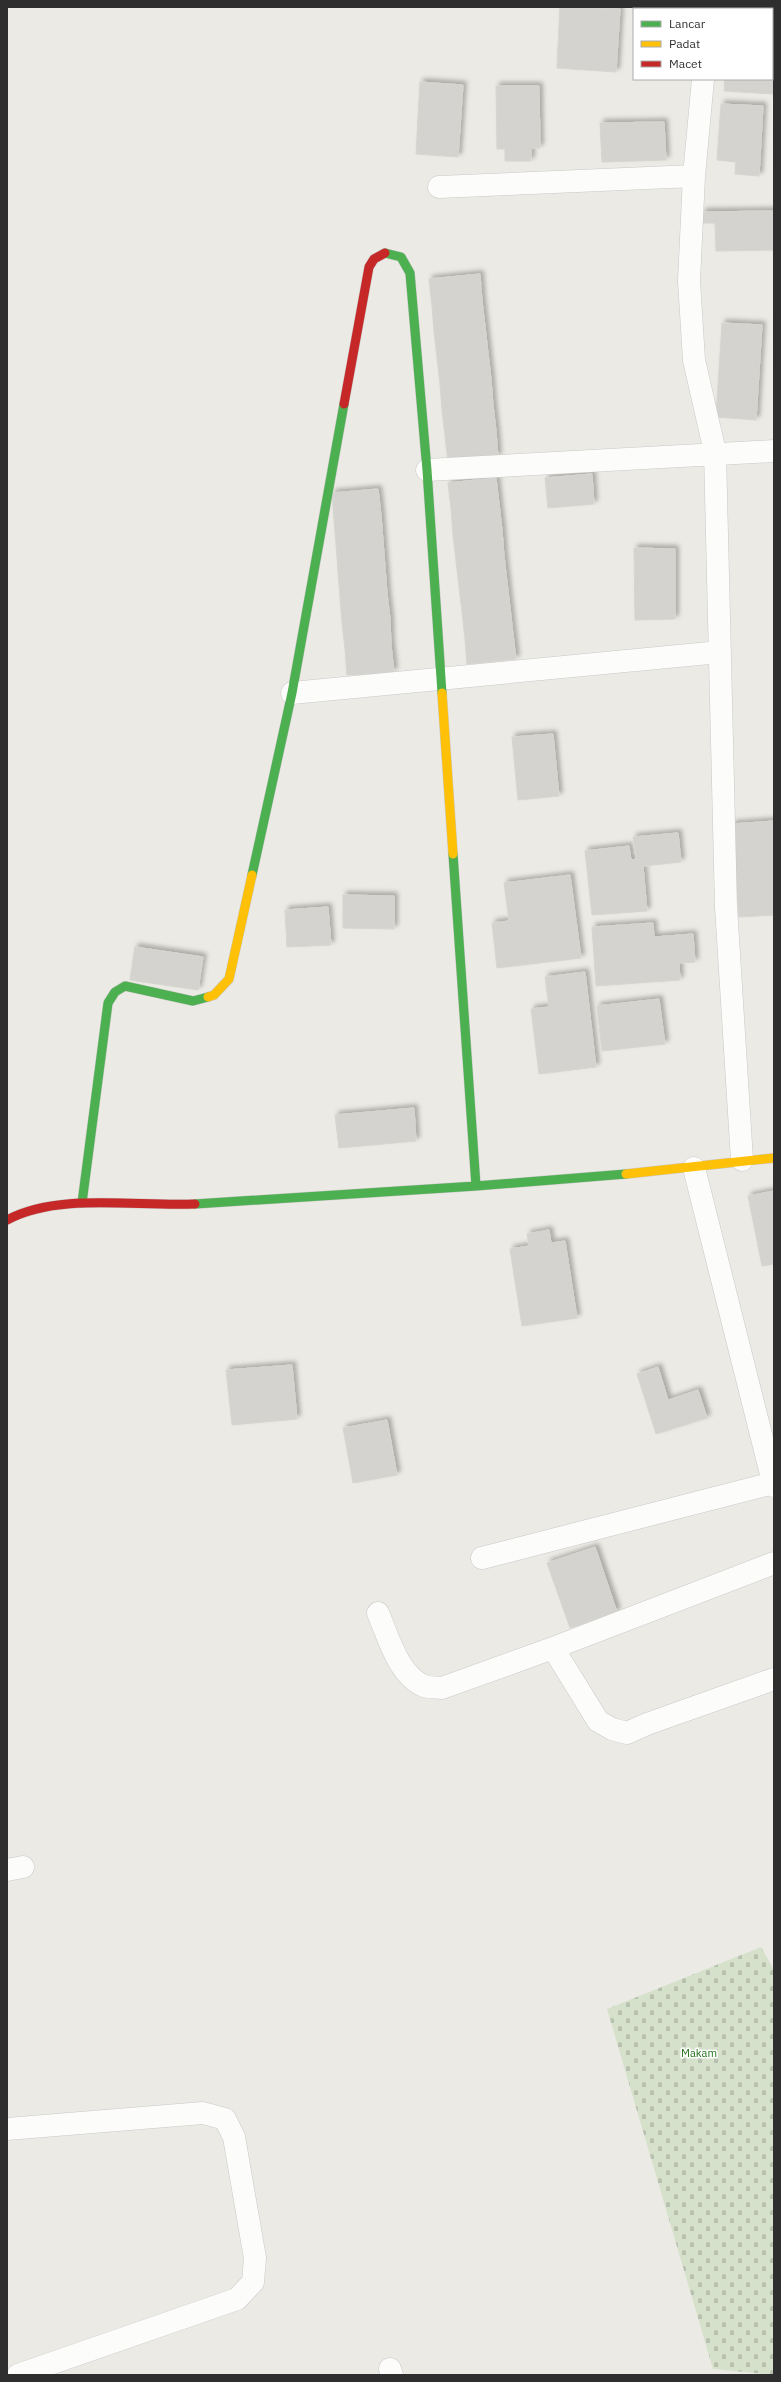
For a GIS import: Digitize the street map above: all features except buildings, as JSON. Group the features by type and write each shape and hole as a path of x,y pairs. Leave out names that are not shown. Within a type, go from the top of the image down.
{"street":[{"path":"703,80 694,176 689,281 694,360 714,452 726,907 742,1160"},
{"path":"439,187 694,176"},
{"path":"82,1203 108,1003 115,992 125,986 194,1001 214,996 229,979 292,693 369,267 374,259 385,253 401,257 410,273 427,470 440,680 476,1186"},
{"path":"427,470 714,452 774,450"},
{"path":"292,693 720,652"},
{"path":"7,1220 22,1212 82,1203 187,1204 476,1186 694,1168 742,1160 774,1158"},
{"path":"482,1558 774,1485 694,1168"},
{"path":"378,1613 397,1657 412,1678 425,1687 442,1688 553,1648 774,1563"},
{"path":"553,1648 598,1721 612,1729 627,1733 647,1724 774,1679"},
{"path":"7,2129 203,2113 225,2119 234,2137 255,2258 254,2282 237,2299 18,2375"}],"green space":[{"name":"Makam","path":"761,1947 774,1970 774,2375 713,2369 607,2009"}],"traffic: fast":[{"path":"385,253 401,257 410,273 427,470 442,693"},
{"path":"252,875 292,693 344,404"},
{"path":"453,854 476,1186"},
{"path":"82,1203 108,1003 115,992 125,986 193,1001 208,997"},
{"path":"195,1204 476,1186 626,1174"}],"traffic: slow":[{"path":"442,693 453,854"},
{"path":"208,997 214,995 229,979 252,875"},
{"path":"626,1174 774,1158"}],"traffic: jam":[{"path":"344,404 369,267 374,259 385,253"},
{"path":"7,1220 28,1211 74,1203 195,1204"}]}
